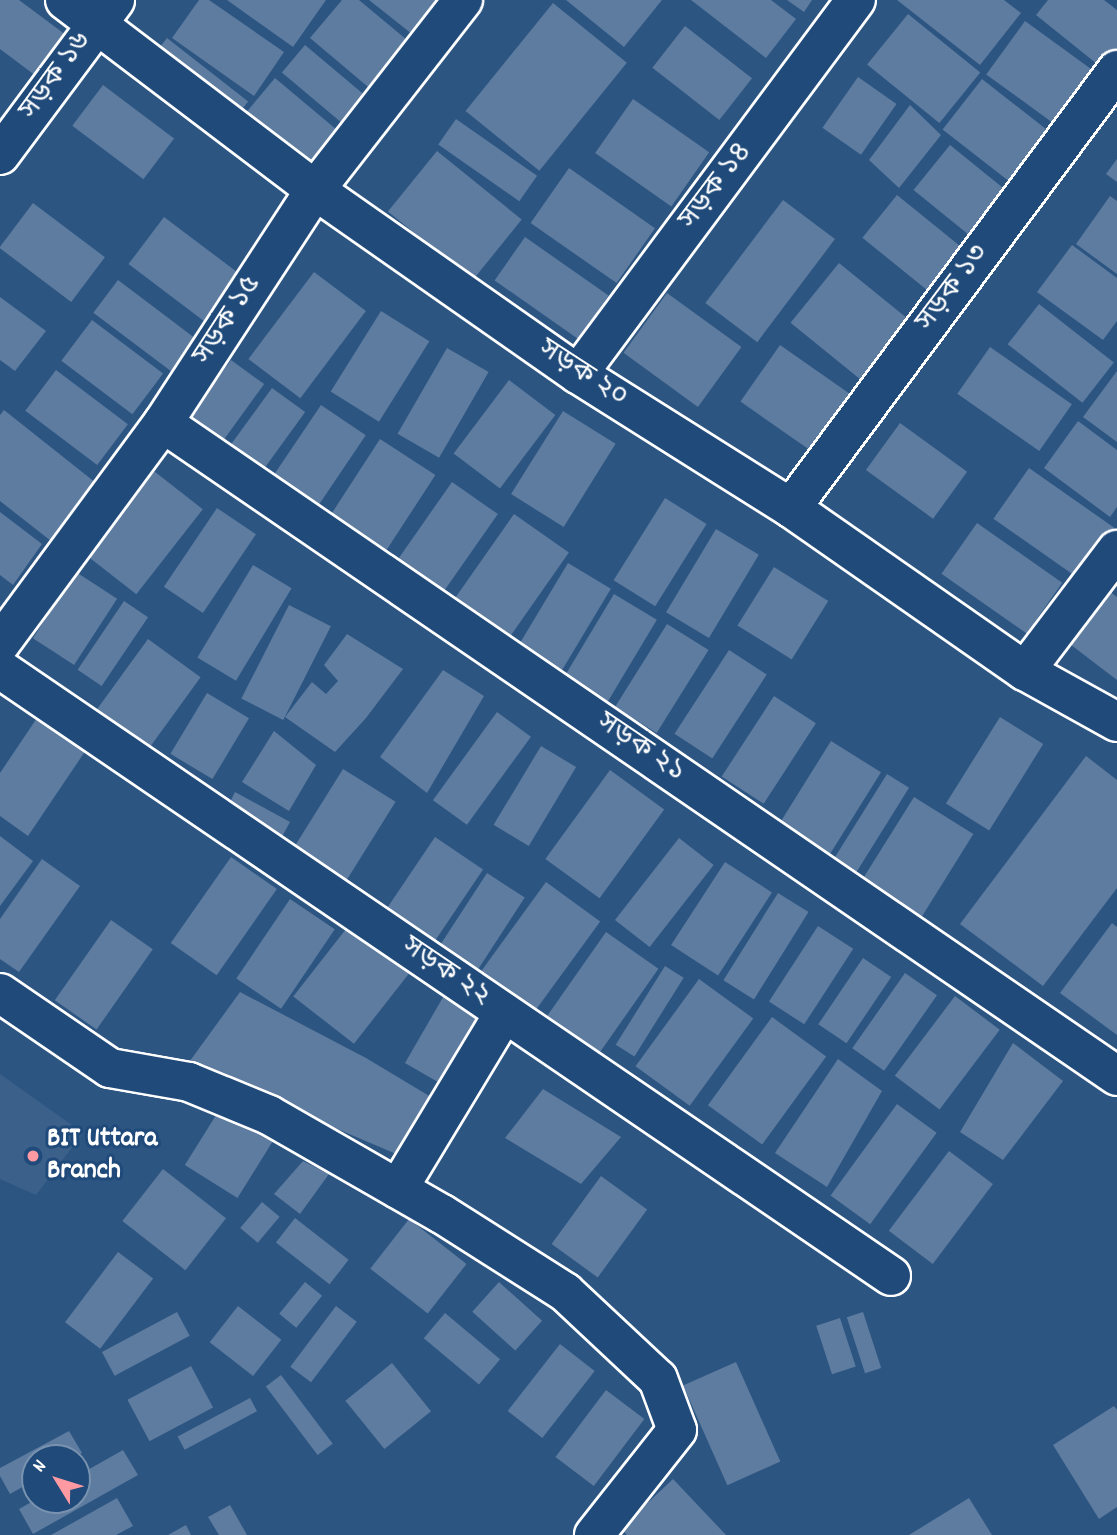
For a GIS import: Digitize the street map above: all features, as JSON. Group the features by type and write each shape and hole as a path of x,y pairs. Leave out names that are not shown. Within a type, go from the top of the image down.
{"street":[{"name":"সড়ক ২০","path":"65,0 106,12 315,190 578,374 791,508 1025,671 1117,722"},
{"name":"সড়ক ১৫","path":"0,644 163,423 315,190 463,0"},
{"name":"সড়ক ১৪","path":"578,374 856,0"},
{"name":"সড়ক ১৬","path":"0,155 106,12"},
{"name":"সড়ক ১৩","path":"791,508 1117,70"},
{"name":"সড়ক ২১","path":"163,423 1117,1076"},
{"path":"1025,671 1117,551"},
{"name":"সড়ক ২২","path":"0,669 891,1276"},
{"path":"0,993 110,1068 189,1082 269,1115 398,1189 565,1292 658,1379 677,1430 594,1535"},
{"path":"398,1189 504,1013"}],"shaded area":[{"name":"BIT Uttara Branch","path":"0,1074 83,1133 36,1195 0,1179"}],"building":[{"path":"0,0 19,0 70,38 40,79 0,49"},
{"path":"199,0 209,0 284,52 254,96 172,38"},
{"path":"227,0 326,0 293,47"},
{"path":"342,0 359,0 419,50 380,97 310,38"},
{"path":"369,0 439,0 412,34"},
{"path":"566,0 662,0 624,47"},
{"path":"691,0 771,0 796,19 766,58"},
{"path":"787,0 812,0 804,12"},
{"path":"897,0 1004,0 1021,13 980,65"},
{"path":"1048,0 1104,0 1117,10 1117,49 1102,68 1036,15"},
{"path":"553,3 627,63 539,171 466,111"},
{"path":"908,14 980,73 939,123 867,65"},
{"path":"1025,21 1101,76 1062,130 986,74"},
{"path":"685,26 752,78 719,120 652,68"},
{"path":"167,38 248,101 233,120 152,57"},
{"path":"305,45 366,96 343,124 282,73"},
{"path":"858,77 897,104 861,155 822,128"},
{"path":"275,78 337,130 308,165 246,112"},
{"path":"982,79 1054,136 1015,186 943,129"},
{"path":"103,85 174,139 143,179 72,126"},
{"path":"633,99 709,152 671,206 595,153"},
{"path":"910,105 941,135 899,188 869,160"},
{"path":"456,119 537,176 519,201 438,144"},
{"path":"950,145 1016,198 980,244 913,190"},
{"path":"437,151 522,220 473,280 388,212"},
{"path":"1117,159 1117,182 1106,174"},
{"path":"569,168 655,228 617,283 531,223"},
{"path":"897,195 971,255 936,298 862,238"},
{"path":"1110,196 1117,201 1117,274 1076,244"},
{"path":"783,200 835,239 757,342 705,303"},
{"path":"33,203 105,257 71,302 0,248"},
{"path":"164,217 241,275 205,322 128,264"},
{"path":"525,237 609,296 578,339 495,280"},
{"path":"1072,245 1117,278 1117,321 1103,340 1037,292"},
{"path":"839,263 910,321 862,381 791,323"},
{"path":"314,272 366,311 300,398 248,359"},
{"path":"118,280 195,338 171,371 93,313"},
{"path":"667,293 741,347 698,407 624,353"},
{"path":"0,297 46,331 15,371 0,360"},
{"path":"1039,304 1114,362 1082,403 1008,344"},
{"path":"381,311 429,341 379,422 331,392"},
{"path":"92,320 163,374 132,414 61,361"},
{"path":"780,345 850,394 811,451 740,402"},
{"path":"990,347 1072,404 1039,451 957,394"},
{"path":"447,348 489,372 439,458 398,434"},
{"path":"231,360 264,384 221,443 188,419"},
{"path":"56,370 128,424 97,465 25,411"},
{"path":"1117,371 1117,442 1083,417"},
{"path":"509,380 555,415 500,488 454,453"},
{"path":"272,388 305,412 262,471 229,447"},
{"path":"321,405 366,435 313,514 268,484"},
{"path":"4,410 96,483 51,541 0,501 0,415"},
{"path":"563,411 616,444 564,527 511,494"},
{"path":"1078,421 1117,450 1117,507 1110,517 1044,468"},
{"path":"900,423 967,472 933,519 866,470"},
{"path":"380,439 435,475 384,555 328,519"},
{"path":"150,468 203,509 136,594 84,553"},
{"path":"1029,468 1114,528 1079,578 993,519"},
{"path":"452,482 498,514 443,593 397,561"},
{"path":"665,498 707,524 655,606 614,580"},
{"path":"217,508 256,534 203,613 164,587"},
{"path":"0,512 42,544 13,585 0,575"},
{"path":"514,514 569,552 506,643 451,604"},
{"path":"977,523 1062,583 1027,633 941,574"},
{"path":"716,529 759,555 709,638 666,612"},
{"path":"568,563 611,589 561,672 518,646"},
{"path":"253,565 292,588 236,681 197,658"},
{"path":"774,567 828,601 792,659 737,626"},
{"path":"76,572 117,599 74,665 33,638"},
{"path":"1097,582 1117,597 1117,680 1058,635"},
{"path":"614,594 657,620 607,703 564,677"},
{"path":"124,601 148,617 102,686 78,670"},
{"path":"289,605 331,626 283,720 241,699"},
{"path":"667,624 709,650 657,733 615,707"},
{"path":"347,634 403,669 366,718 335,752 285,717 312,682 326,694 338,681 324,665"},
{"path":"148,639 201,677 149,748 96,710"},
{"path":"729,650 767,675 712,758 675,734"},
{"path":"443,670 484,696 427,793 380,757"},
{"path":"207,693 249,718 212,779 170,754"},
{"path":"774,696 816,723 764,804 722,777"},
{"path":"497,712 531,737 467,825 433,800"},
{"path":"39,715 88,747 28,836 0,816 0,773"},
{"path":"1000,717 1043,744 989,831 946,804"},
{"path":"274,731 316,765 289,811 242,782"},
{"path":"831,741 881,772 828,858 777,827"},
{"path":"541,746 576,767 529,846 494,825"},
{"path":"1086,756 1117,780 1117,888 1043,986 960,924"},
{"path":"343,769 396,802 342,888 289,856"},
{"path":"610,770 664,809 600,898 545,859"},
{"path":"887,774 909,788 854,875 832,861"},
{"path":"235,792 290,822 278,844 227,808"},
{"path":"914,797 973,834 921,917 862,880"},
{"path":"0,836 33,861 0,906"},
{"path":"435,837 483,869 430,948 382,916"},
{"path":"679,838 714,865 650,947 615,920"},
{"path":"231,857 277,889 217,975 171,943"},
{"path":"42,859 80,886 19,972 0,959 0,919"},
{"path":"725,862 772,892 718,976 671,945"},
{"path":"487,873 525,898 472,979 434,954"},
{"path":"546,882 600,921 536,1010 481,971"},
{"path":"778,893 809,912 754,999 723,980"},
{"path":"290,899 335,929 281,1009 236,979"},
{"path":"111,920 153,949 97,1030 55,1000"},
{"path":"353,920 414,967 354,1044 293,996"},
{"path":"1112,923 1117,927 1117,1035 1060,993"},
{"path":"818,926 853,949 804,1024 769,1001"},
{"path":"606,932 658,969 600,1052 547,1016"},
{"path":"863,958 891,977 846,1043 818,1024"},
{"path":"665,966 684,978 634,1057 616,1045"},
{"path":"905,973 937,995 884,1071 852,1048"},
{"path":"699,979 753,1018 690,1106 636,1066"},
{"path":"240,992 366,1058 446,1106 408,1159 187,1065"},
{"path":"446,992 491,1018 450,1089 405,1063"},
{"path":"955,996 1000,1030 940,1110 895,1076"},
{"path":"772,1017 826,1056 762,1145 708,1105"},
{"path":"1013,1043 1063,1081 1003,1160 960,1132"},
{"path":"838,1059 882,1091 827,1187 775,1153"},
{"path":"543,1089 621,1137 581,1184 505,1138"},
{"path":"223,1104 276,1137 237,1198 185,1165"},
{"path":"897,1104 937,1133 870,1224 831,1195"},
{"path":"949,1151 993,1184 933,1264 889,1231"},
{"path":"303,1161 329,1174 300,1214 274,1194"},
{"path":"163,1169 226,1218 185,1270 122,1221"},
{"path":"601,1176 647,1210 598,1277 552,1244"},
{"path":"262,1202 280,1217 258,1243 240,1228"},
{"path":"295,1218 349,1260 329,1284 276,1242"},
{"path":"409,1219 467,1264 428,1314 370,1269"},
{"path":"118,1252 153,1278 100,1349 65,1322"},
{"path":"305,1282 322,1296 296,1328 279,1314"},
{"path":"499,1282 542,1321 515,1351 472,1312"},
{"path":"238,1306 281,1340 253,1376 210,1342"},
{"path":"336,1306 357,1322 311,1382 290,1367"},
{"path":"177,1312 190,1336 115,1376 102,1352"},
{"path":"863,1312 881,1368 865,1373 847,1317"},
{"path":"445,1313 500,1359 479,1385 424,1338"},
{"path":"840,1318 856,1367 832,1374 816,1326"},
{"path":"560,1344 595,1371 542,1438 508,1411"},
{"path":"736,1362 780,1462 727,1485 683,1386"},
{"path":"392,1363 431,1411 384,1449 345,1401"},
{"path":"191,1366 213,1407 149,1441 127,1400"},
{"path":"281,1375 333,1444 318,1455 266,1386"},
{"path":"606,1390 644,1419 594,1486 555,1457"},
{"path":"250,1398 257,1411 185,1450 178,1436"},
{"path":"1114,1406 1117,1410 1117,1507 1099,1519 1053,1445"},
{"path":"69,1431 77,1444 45,1444"},
{"path":"123,1450 138,1475 91,1501 91,1468"},
{"path":"21,1457 21,1488 10,1494 0,1476 0,1468"},
{"path":"673,1479 726,1535 627,1535 621,1528"},
{"path":"117,1498 133,1526 116,1535 51,1535 91,1514"},
{"path":"969,1498 992,1535 909,1535"},
{"path":"230,1505 247,1535 219,1535 208,1517"},
{"path":"22,1514 69,1514 33,1534"},
{"path":"186,1525 191,1535 168,1535"}],"place":[{"name":"BIT Uttara Branch","path":"33,1156"}]}
